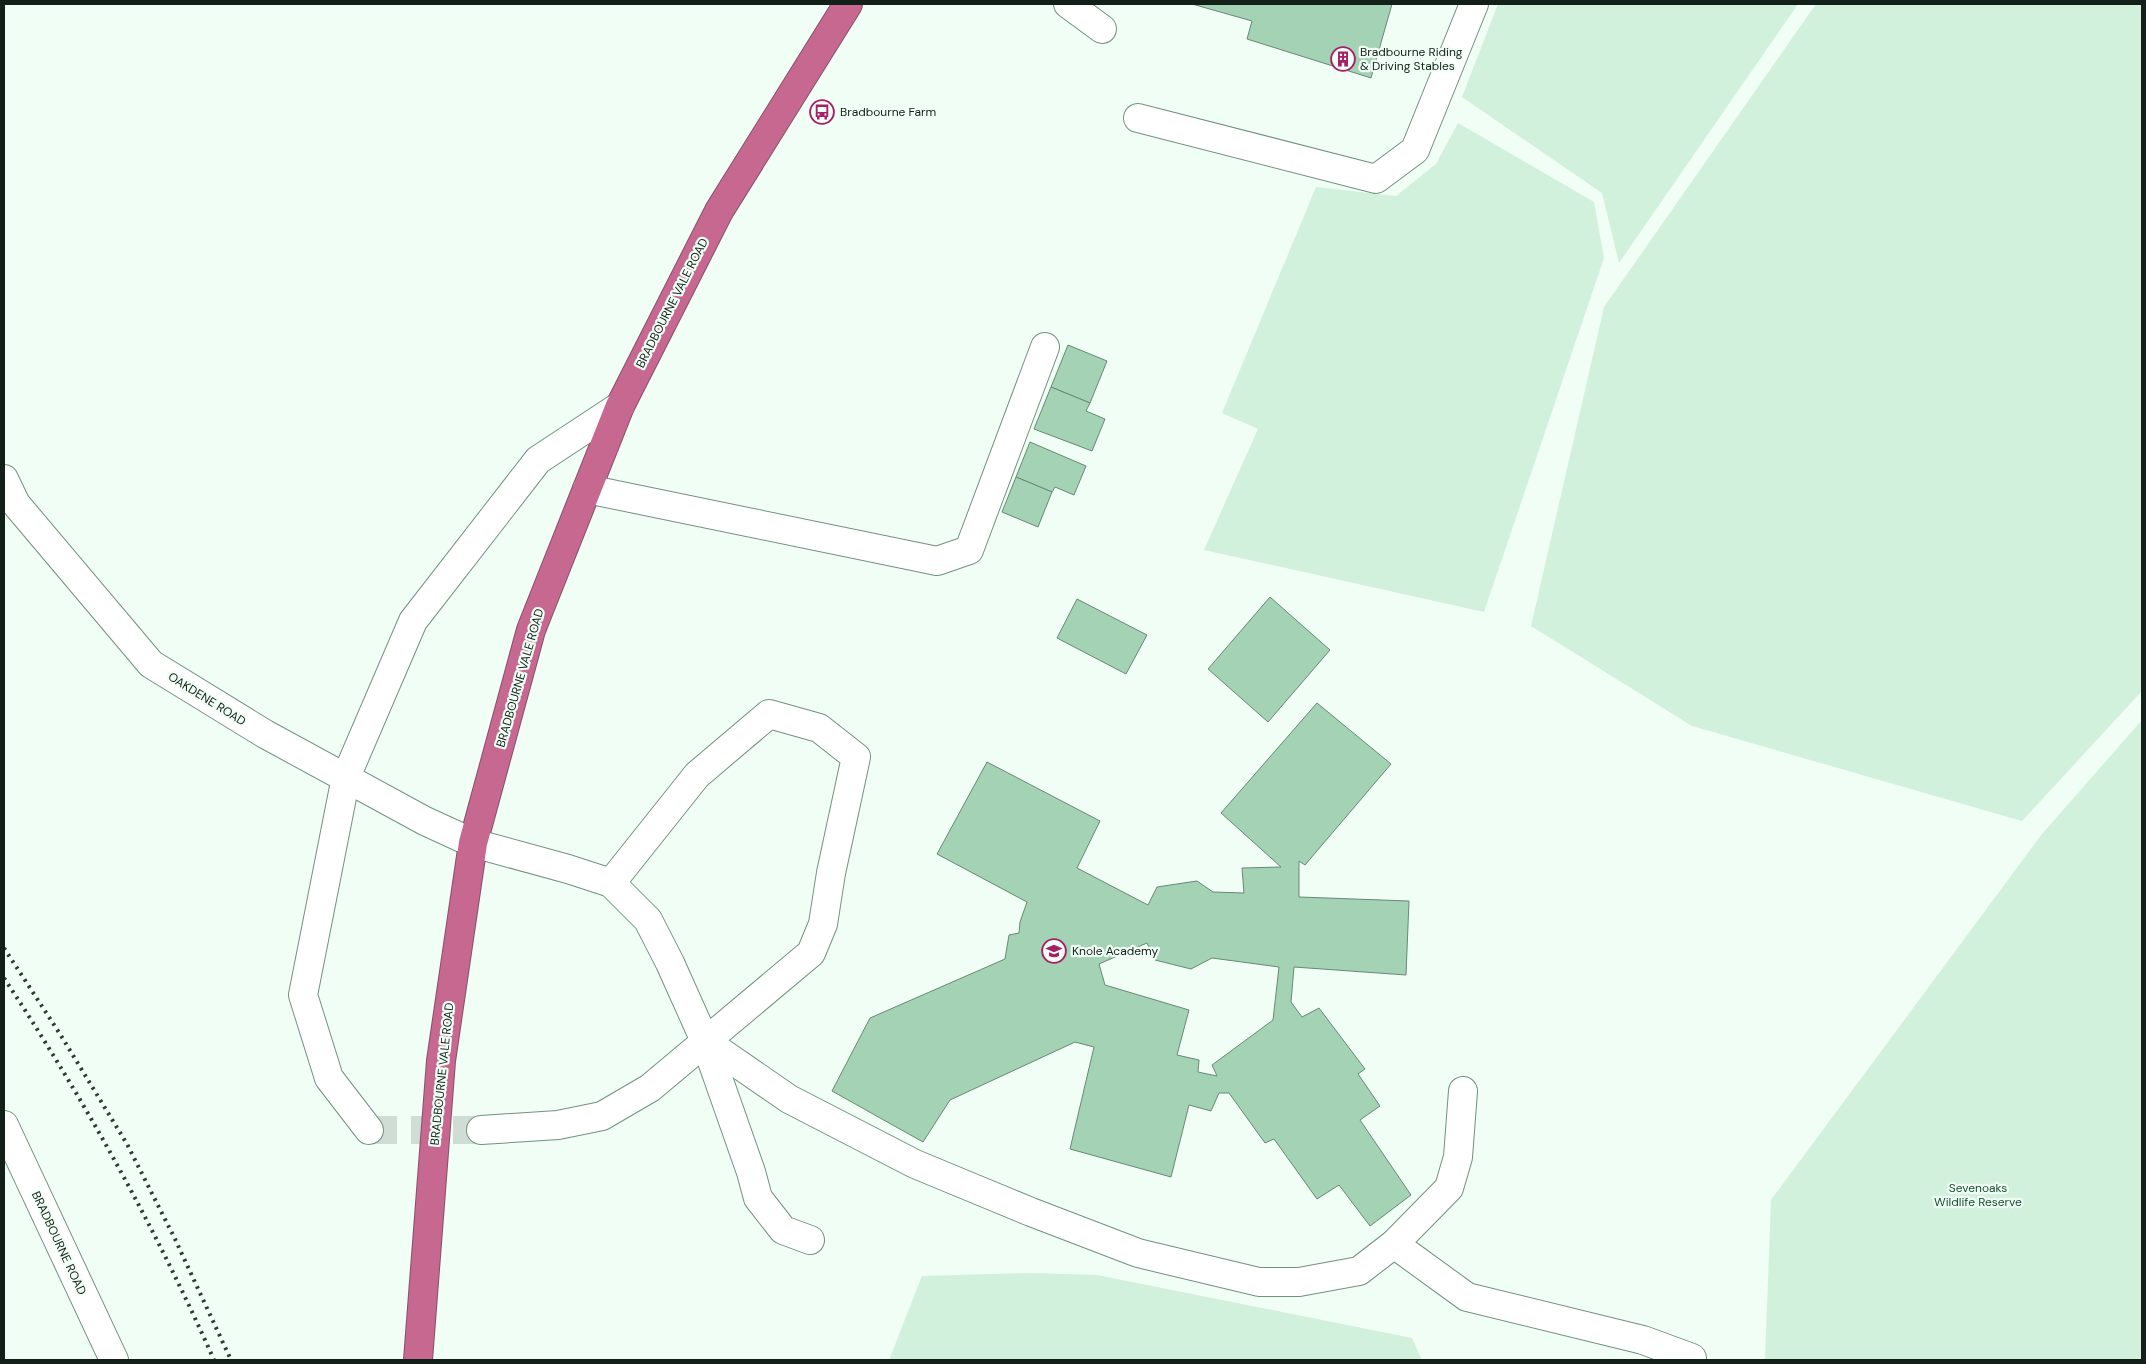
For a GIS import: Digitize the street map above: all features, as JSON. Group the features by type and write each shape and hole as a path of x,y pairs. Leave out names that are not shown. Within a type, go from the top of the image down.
{"highway":[{"name":"BRADBOURNE VALE ROAD","path":"418,1360 441,1061 473,843 532,630 620,406 719,211 848,4"}],"street":[{"path":"1068,4 1102,29"},
{"path":"1138,118 1376,178 1415,150 1474,4"},
{"path":"587,489 937,561 970,550 1045,347"},
{"path":"369,1130 329,1078 303,995 346,777 413,621 538,460 620,406"},
{"name":"OAKDENE ROAD","path":"4,479 16,504 151,664 265,734 425,821 473,843 568,869 611,884"},
{"path":"482,1130 558,1125 602,1116 650,1088 706,1041 812,953 823,924 831,873 856,757 819,728 769,714 697,775 611,884 648,920 706,1041 751,1172 758,1198 783,1230 810,1240"},
{"path":"706,1041 789,1099 915,1164 1031,1212 1138,1253 1259,1282 1299,1282 1359,1271 1394,1244 1449,1188 1458,1157 1463,1091"},
{"name":"BRADBOURNE ROAD","path":"4,1125 114,1360"},
{"path":"1394,1244 1467,1297 1643,1340 1692,1358 1692,1360"}],"green space":[{"path":"1498,4 1798,4 1619,263 1602,193 1462,97"},
{"path":"1816,4 2142,4 2142,691 2022,821 1692,726 1531,626 1604,307"},
{"path":"1458,123 1594,202 1604,258 1484,612 1204,550 1258,429 1222,413 1316,187 1396,196 1436,164"},
{"name":"Sevenoaks Wildlife Reserve","path":"2142,720 2142,1360 1765,1360 1771,1200 2042,834"},
{"path":"1031,1273 1097,1275 1412,1338 1422,1360 889,1360 922,1276"}],"building":[{"name":"Bradbourne Riding & Driving Stables","path":"1192,4 1392,4 1371,78 1247,39 1252,21"},
{"path":"1068,345 1107,361 1090,403 1051,387"},
{"path":"1051,387 1090,403 1086,411 1105,419 1092,451 1034,429"},
{"path":"1030,442 1086,466 1074,495 1055,487 1052,492 1016,477"},
{"path":"1016,477 1052,492 1038,527 1002,512"},
{"path":"1270,597 1330,650 1268,722 1208,669"},
{"path":"1077,599 1147,635 1126,674 1057,638"},
{"path":"1317,703 1391,764 1305,865 1299,861 1299,897 1409,901 1406,975 1294,967 1291,1002 1302,1017 1319,1008 1365,1069 1358,1074 1380,1106 1360,1120 1411,1195 1370,1226 1339,1185 1317,1199 1274,1139 1265,1143 1229,1093 1219,1093 1211,1111 1189,1105 1171,1177 1070,1149 1094,1047 1075,1042 950,1100 923,1142 832,1091 870,1018 1005,959 1009,935 1019,933 1020,922 1027,902 937,854 987,762 1100,821 1077,868 1148,905 1157,887 1197,881 1213,892 1244,893 1242,868 1281,867 1221,813","holes":["1147,943 1155,960 1191,969 1212,958 1279,967 1273,1020 1212,1065 1217,1076 1198,1072 1199,1060 1177,1055 1189,1010 1105,985 1099,964"]}],"tunnel":[{"path":"369,1130 481,1130"}],"railway":[{"path":"4,948 60,1034 127,1144 175,1239 231,1360"},
{"path":"4,978 62,1070 117,1165 168,1261 214,1360"}],"place":[{"name":"Bradbourne Riding & Driving Stables","path":"1343,59"},
{"name":"Bradbourne Farm","path":"822,112"},
{"name":"Knole Academy","path":"1054,951"}]}
